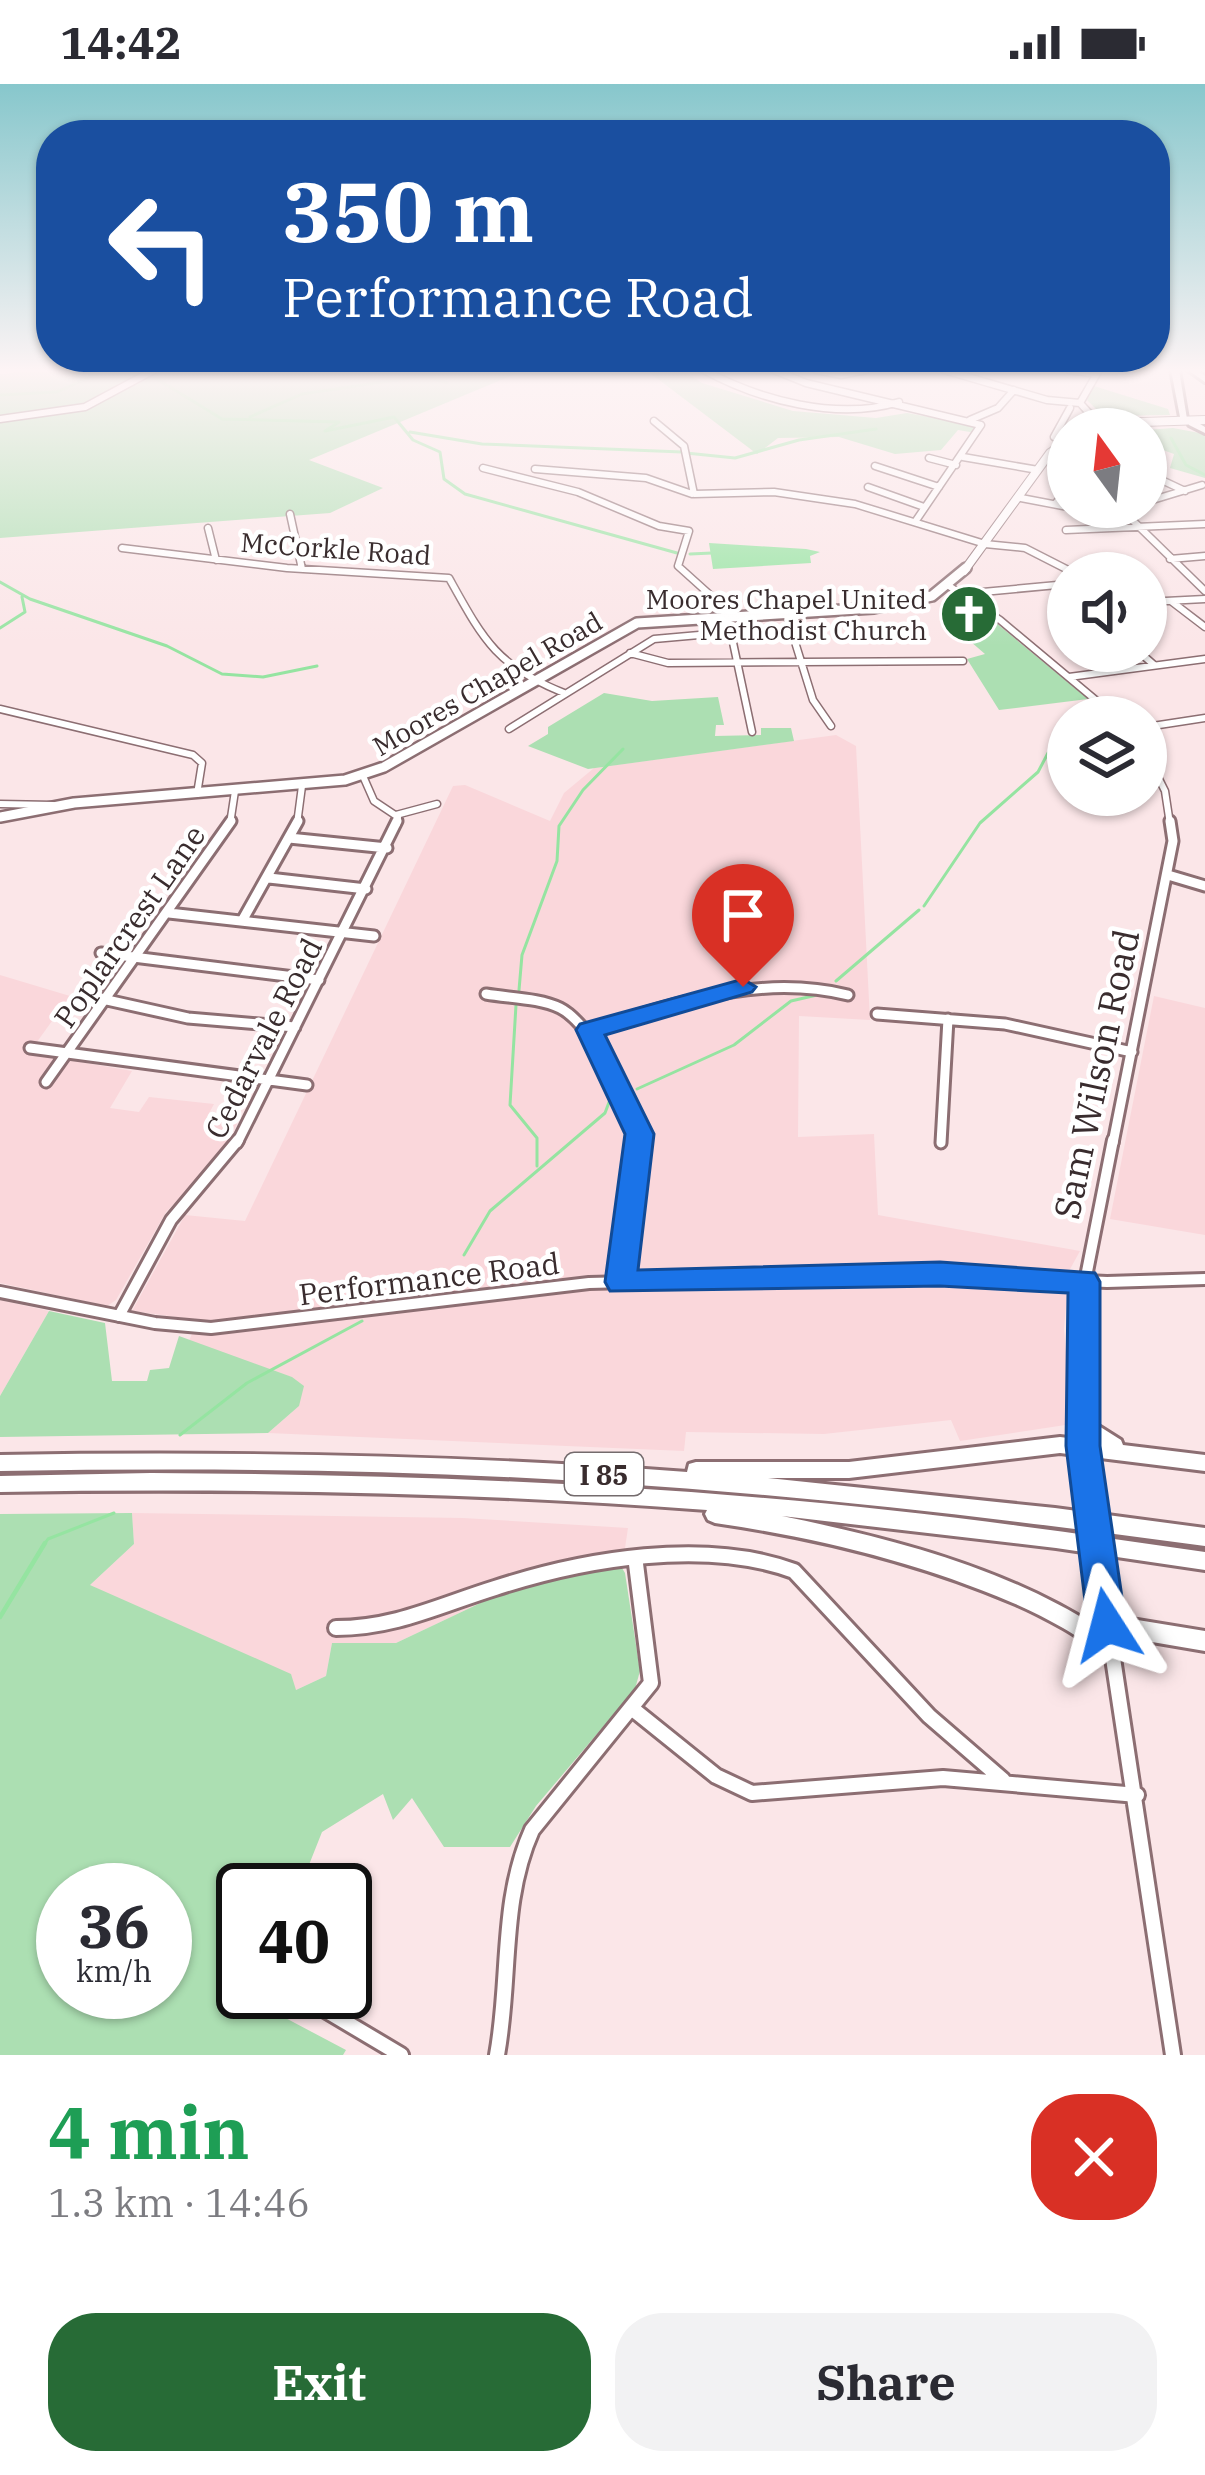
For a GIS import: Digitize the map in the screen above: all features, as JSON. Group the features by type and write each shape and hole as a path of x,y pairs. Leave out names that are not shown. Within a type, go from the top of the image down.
{"highway":[{"path":"1083,1424 1110,1444 1146,1454"},
{"path":"489,1467 593,1464 803,1472 1083,1446 1205,1462"},
{"name":"I 85","path":"0,1463 489,1467 767,1486 1205,1537"},
{"name":"I 85","path":"0,1484 320,1483 629,1497 963,1528 1205,1561"},
{"path":"629,1497 834,1535 1108,1630 1205,1641"}],"main road":[{"name":"Moores Chapel Road","path":"0,818 52,805 302,786 363,776 637,623 891,606 949,586 1022,498 1044,462"}],"street":[{"path":"687,462 692,494"},
{"path":"944,462 956,465"},
{"path":"916,522 959,462"},
{"path":"992,462 1039,470"},
{"path":"875,466 939,487"},
{"path":"483,468 578,492 659,526 689,531 680,571 713,597 726,616 752,732"},
{"path":"535,469 646,478 692,494 774,492 855,504 986,544 1022,546 1047,559"},
{"path":"1167,483 1185,491"},
{"path":"1167,496 1202,485"},
{"path":"868,487 924,507"},
{"path":"1022,498 1047,503"},
{"path":"290,514 302,569"},
{"path":"1066,530 1205,524"},
{"path":"208,528 216,560"},
{"path":"1140,530 1205,595"},
{"name":"McCorkle Road","path":"122,548 302,569 451,579 488,648 533,681 563,693"},
{"path":"1170,559 1205,556"},
{"path":"949,586 1091,696"},
{"path":"962,594 1047,587"},
{"path":"1167,601 1205,595"},
{"path":"1171,601 1205,627"},
{"path":"786,613 813,700 831,726"},
{"path":"509,729 659,637 733,632"},
{"path":"630,653 663,663 963,662"},
{"path":"1167,663 1205,659"},
{"path":"1069,677 1102,672"},
{"path":"0,709 193,755 202,763 197,794"},
{"path":"1167,724 1205,718"},
{"path":"363,776 374,801 396,815 437,804"},
{"path":"242,921 301,816 302,786"},
{"name":"Poplarcrest Lane","path":"46,1082 228,827 236,791"},
{"name":"Sam Wilson Road","path":"1167,804 1171,814 1168,875 1084,1282 1083,1446 1173,2055"},
{"path":"0,805 52,805"},
{"name":"Cedarvale Road","path":"119,1316 171,1220 230,1156 387,848 396,815"},
{"path":"289,838 387,848"},
{"path":"1168,875 1205,886"},
{"path":"269,878 366,889"},
{"path":"170,913 374,936"},
{"path":"101,953 319,980"},
{"path":"589,1030 764,982 813,983 848,995"},
{"path":"486,994 555,1005 589,1030 639,1134 621,1282"},
{"path":"107,1000 188,1018 295,1028"},
{"path":"877,1014 1018,1026 1132,1052"},
{"path":"941,1143 948,1019"},
{"path":"30,1048 307,1085"},
{"name":"Performance Road","path":"0,1292 119,1316 211,1328 621,1282 940,1274 1084,1282 1205,1280"},
{"path":"336,1628 401,1625 513,1582 727,1553 794,1571 929,1716 1003,1780"},
{"path":"497,2055 508,2004 510,1896 522,1851 545,1814 634,1710 652,1674 636,1564"},
{"path":"634,1710 716,1777 752,1793 943,1778 1137,1795"},
{"path":"340,2019 400,2055"}],"shaded area":[{"path":"0,462 314,462 383,488 330,513 0,538"},
{"path":"1172,462 1205,462 1205,478 1170,468"},
{"path":"709,543 820,552 810,556 811,563 713,569"},
{"path":"995,622 1047,665 1047,672 1055,672 1084,696 1047,696 1047,704 999,710 967,659 985,654 956,629"},
{"path":"604,693 652,701 718,697 724,725 716,725 715,736 761,735 761,728 791,728 794,741 588,769 528,746 548,734 548,727"},
{"path":"836,735 856,746 870,1020 799,1016 798,1137 874,1134 878,1215 1080,1251 1069,1271 1064,1329 1072,1424 960,1441 951,1420 824,1434 686,1432 684,1451 268,1433 299,1406 291,1377 188,1343 198,1320 132,1311 185,1215 245,1221 453,786 465,785 550,821 564,793 594,768"},
{"path":"0,975 70,996 29,1053 132,1071 110,1108 139,1112 149,1097 214,1104 206,1119 237,1124 222,1155 166,1212 116,1300 107,1306 0,1283"},
{"path":"1154,996 1205,1008 1205,1235 1110,1219"},
{"path":"0,1300 49,1311 0,1396"},
{"path":"49,1311 105,1323 112,1381 147,1381 150,1370 169,1368 179,1336 292,1377 304,1386 299,1406 268,1433 0,1437 0,1396"},
{"path":"132,1513 463,1518 628,1528 622,1568 525,1582 396,1643 332,1643 326,1676 296,1690 90,1585 134,1544"},
{"path":"132,1513 134,1544 90,1585 291,1674 296,1690 326,1676 332,1643 396,1643 525,1582 622,1568 640,1671 635,1689 536,1806 510,1847 444,1847 412,1798 393,1820 383,1794 322,1832 310,1863 216,1863 216,2019 287,2019 346,2050 343,2055 0,2055 0,1514"}],"waterway":[{"path":"441,462 444,479 465,494 677,553"},
{"path":"1184,462 1205,475"},
{"path":"690,554 712,553"},
{"path":"0,582 30,599 167,646 222,674 263,677 317,666"},
{"path":"0,628 25,612 22,597"},
{"path":"519,990 522,955 557,861 559,826 583,790 623,749"},
{"path":"924,906 980,823 1038,772 1047,755"},
{"path":"836,981 919,910"},
{"path":"637,1089 734,1045 791,1001 817,995"},
{"path":"516,1005 510,1105 537,1138 537,1166"},
{"path":"464,1255 490,1211 605,1113 611,1097"},
{"path":"180,1435 247,1383 362,1321"},
{"path":"44,1544 114,1513"},
{"path":"0,1617 44,1544"}],"place":[{"name":"Moores Chapel United Methodist Church","path":"969,614"}],"route":[{"path":"743,987 589,1030 639,1134 621,1282 869,1280 940,1274 1084,1282 1080,1317 1083,1446 1107,1625"}]}
